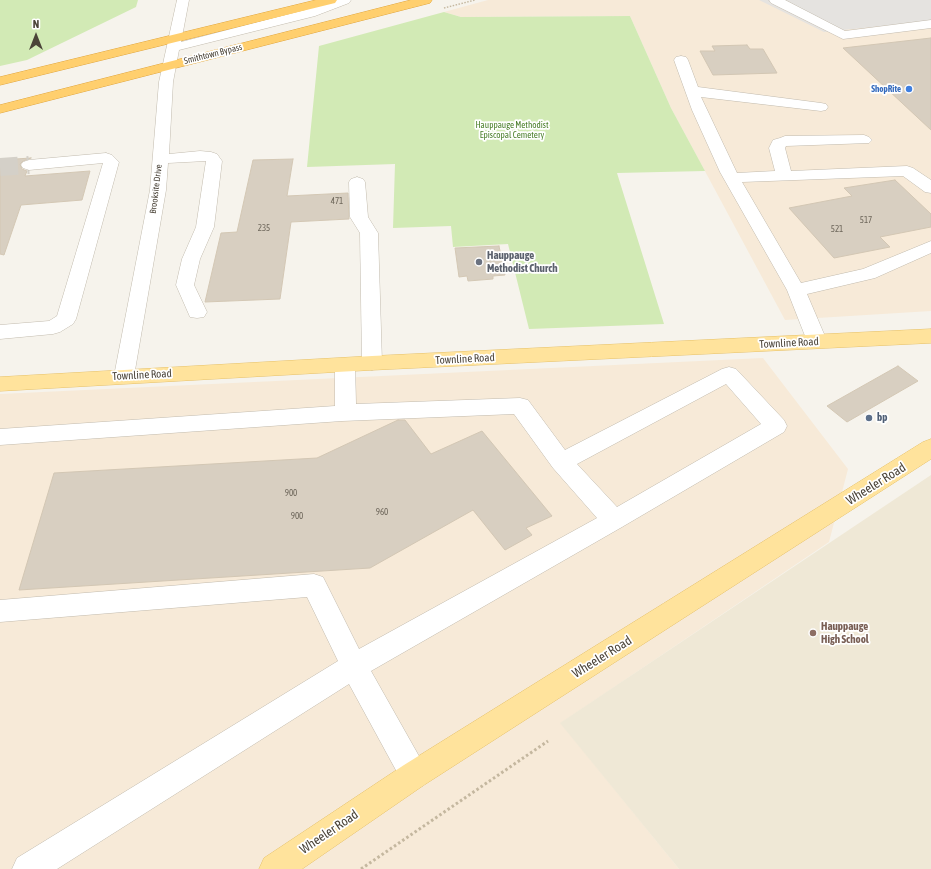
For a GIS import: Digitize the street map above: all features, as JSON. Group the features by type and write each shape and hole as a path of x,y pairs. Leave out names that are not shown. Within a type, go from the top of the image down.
{"highway":[{"path":"0,81 174,42 331,0"},
{"name":"Smithtown Bypass","path":"0,109 426,0"}],"main road":[{"name":"Townline Road","path":"0,384 372,363 931,336"},
{"name":"Wheeler Road","path":"276,869 414,775 931,448"}],"street":[{"name":"Brooksite Drive","path":"124,376 158,190 166,90 183,0"},
{"path":"174,42 302,15 345,0"},
{"path":"775,0 843,35 931,24"},
{"path":"681,60 699,110 732,178 796,290 817,341"},
{"path":"692,91 821,107"},
{"path":"784,176 777,148 779,143 786,141 864,140"},
{"path":"160,159 200,156 211,157 214,160 205,227 191,259 185,285 197,312"},
{"path":"0,332 53,327 66,319 111,162 106,158 29,165"},
{"path":"732,178 907,171 931,188"},
{"path":"357,182 359,217 369,233 372,363"},
{"path":"796,290 868,274 931,246"},
{"path":"345,365 346,413"},
{"path":"28,869 354,666 614,520 776,426 729,374 561,462"},
{"path":"0,437 346,413 520,406 561,462 614,520"},
{"path":"0,612 314,585 354,666 414,775"}],"path":[{"path":"361,869 548,741"}],"shaded area":[{"path":"488,0 931,0 931,311 785,320 671,108 630,16 461,17 444,12"},
{"path":"759,0 931,0 931,21 824,32"},
{"path":"763,358 848,469 829,542 561,723 679,869 0,869 0,394"},
{"name":"Hauppauge High School","path":"931,475 931,869 679,869 560,723"}],"green space":[{"path":"0,0 138,0 136,7 27,60 0,66"},
{"name":"Hauppauge Methodist Episcopal Cemetery","path":"444,12 461,17 630,16 671,108 705,171 617,173 664,324 529,329 508,244 453,247 451,226 393,228 395,164 307,167 319,46"}],"building":[{"name":"ShopRite","path":"931,38 931,130 843,48"},
{"path":"747,45 750,49 763,49 777,73 713,75 700,51 715,51 712,46"},
{"path":"31,158 20,164 22,169 27,171 25,176 90,171 82,200 21,205 4,255 0,254 0,160"},
{"path":"293,159 287,196 348,193 349,219 291,222 280,299 205,302 221,233 237,232 253,160"},
{"path":"895,180 931,214 931,227 880,237 890,247 834,258 789,208 852,196 844,188"},
{"name":"Hauppauge Methodist Church","path":"499,246 505,275 493,276 493,279 468,281 467,276 459,277 455,248"},
{"path":"898,366 918,381 847,422 827,406"},
{"path":"398,420 405,420 431,454 482,431 552,516 526,528 532,535 505,550 473,510 370,568 19,590 54,473 317,458"}],"tunnel":[{"path":"0,167 29,165"}],"place":[{"name":"ShopRite","path":"909,89"},
{"name":"Hauppauge Methodist Church","path":"479,262"},
{"name":"bp","path":"869,418"},
{"name":"Hauppauge High School","path":"813,633"}]}
